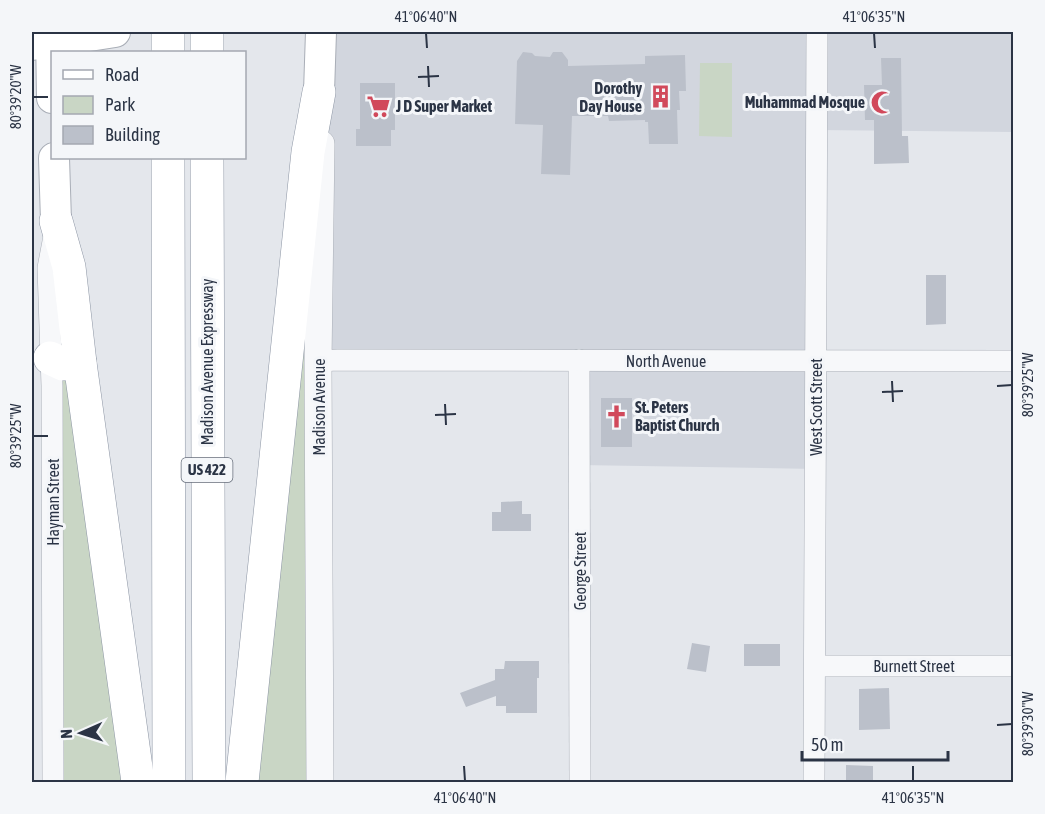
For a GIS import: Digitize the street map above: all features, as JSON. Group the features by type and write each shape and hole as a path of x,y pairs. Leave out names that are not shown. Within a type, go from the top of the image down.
{"highway":[{"path":"168,32 168,51"},
{"path":"207,32 207,51"},
{"path":"242,783 308,152 319,92"},
{"name":"US 422","path":"168,159 169,783"},
{"name":"Madison Avenue Expressway","path":"207,159 209,783"},
{"path":"56,222 69,267 54,360 138,783"}],"main road":[{"path":"51,91 44,39 115,32"},
{"name":"Madison Avenue","path":"319,92 321,32"},
{"path":"54,159 56,222"}],"street":[{"name":"West Scott Street","path":"814,783 817,32"},
{"name":"Madison Avenue","path":"319,92 322,157 318,361 320,783"},
{"name":"Hayman Street","path":"53,783 52,386 54,360"},
{"name":"George Street","path":"579,360 580,783"},
{"name":"North Avenue","path":"318,361 1014,361"},
{"name":"Burnett Street","path":"815,666 1014,666"}],"shaded area":[{"path":"321,32 1013,32 1013,132 817,130 816,469 579,465 579,361 318,361"}],"green space":[{"path":"700,63 732,63 732,137 699,136"},
{"path":"308,152 320,782 242,782"},
{"path":"80,363 138,782 53,782 52,386"}],"building":[{"path":"523,52 550,57 553,52 562,52 568,60 568,66 645,64 645,56 685,55 686,91 679,91 678,144 649,144 648,122 645,120 609,121 608,116 572,116 570,175 541,174 543,125 515,124 517,61"},
{"path":"881,58 901,58 902,136 908,136 909,163 874,164 874,120 865,120 864,85 882,85"},
{"name":"J D Super Market","path":"360,83 395,83 395,130 391,130 391,146 356,146 356,129 360,129"},
{"path":"926,275 946,275 946,324 926,325"},
{"name":"St. Peters Baptist Church","path":"601,398 632,398 632,447 601,447"},
{"path":"522,501 522,514 531,514 531,531 492,531 492,512 501,512 501,502"},
{"path":"692,643 710,646 706,672 687,669"},
{"path":"744,644 780,644 780,666 744,666"},
{"path":"505,661 539,661 537,713 506,713 506,706 496,706 496,696 466,707 460,693 495,680 495,669 504,669"},
{"path":"889,688 890,729 859,730 859,689"},
{"path":"846,765 873,766 873,783 846,783"}],"place":[{"name":"Dorothy Day House","path":"660,97"},
{"name":"Muhammad Mosque","path":"883,102"},
{"name":"J D Super Market","path":"378,106"},
{"name":"St. Peters Baptist Church","path":"617,416"}]}
